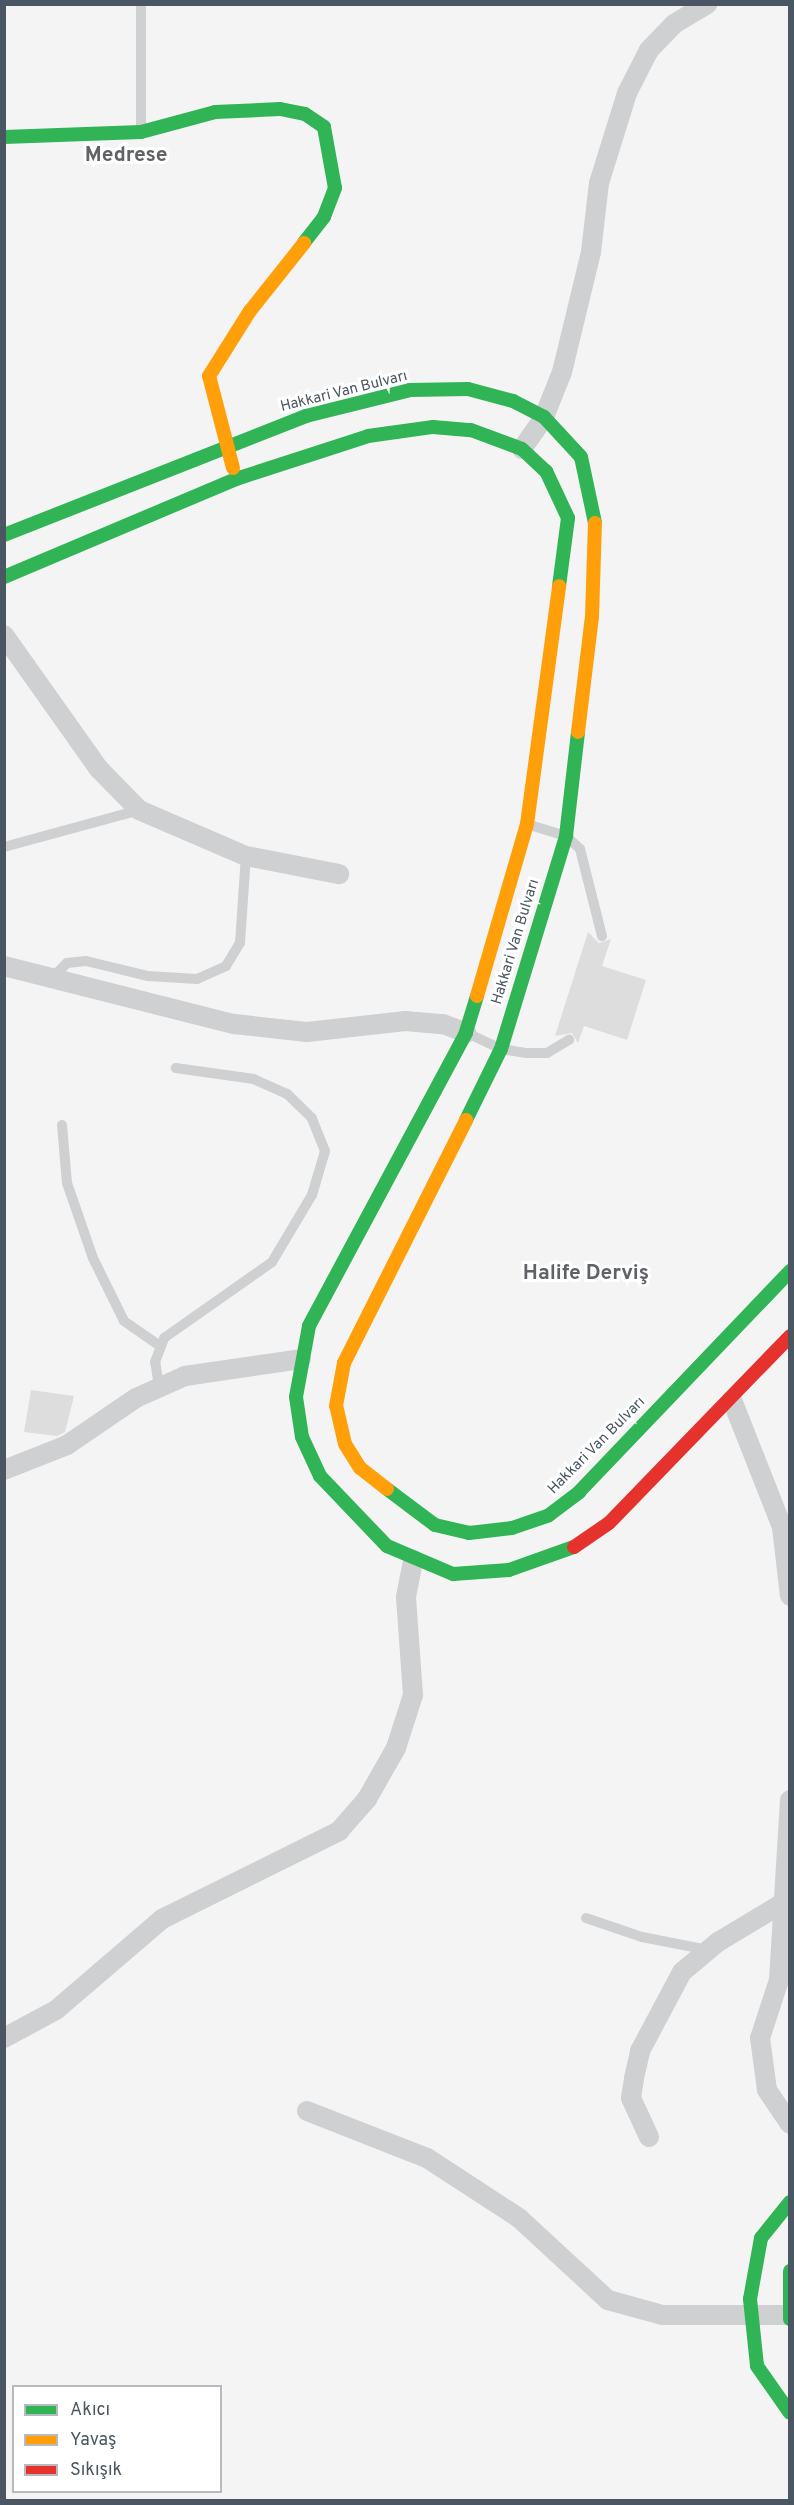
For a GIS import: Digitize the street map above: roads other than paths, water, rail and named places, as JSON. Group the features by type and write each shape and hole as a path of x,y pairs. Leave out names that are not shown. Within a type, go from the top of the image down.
{"main road":[{"path":"4,137 141,132 215,112 280,109 305,114 324,126 333,157 335,188 324,217 250,311 209,376 225,445 236,479"},
{"name":"Hakkari Van Bulvarı","path":"11,533 225,445 306,416 410,390 468,389 513,400 544,417 581,457 595,517 592,617 566,836 501,1049 344,1363 336,1406 345,1444 360,1468 435,1525 469,1533 512,1528 549,1515 579,1492 789,1271"},
{"name":"Hakkari Van Bulvarı","path":"4,577 236,479 340,443 433,427 491,435 522,449 546,471 568,518 526,824 466,1033 309,1326 301,1359 296,1397 302,1437 320,1476 387,1546 413,1560 453,1574 509,1570 568,1551 609,1523 732,1400 789,1336"},
{"path":"789,2202 761,2238 750,2299 757,2366 789,2413"},
{"path":"789,2271 789,2317"}],"street":[{"path":"522,449 544,417 562,372 591,252 599,183 627,93 649,50 674,24 707,4"},
{"path":"4,514 11,533"},
{"path":"4,635 99,769 139,810 246,856 339,874"},
{"path":"4,966 234,1024 307,1032 405,1021 443,1024 466,1033"},
{"path":"4,1470 67,1445 159,1386 211,1370 301,1359"},
{"path":"732,1400 782,1527 789,1596"},
{"path":"4,2038 56,2010 162,1918 339,1831 367,1799 396,1748 413,1695 406,1597 413,1560"},
{"path":"789,1800 779,1980 760,2038 767,2090 789,2124"},
{"path":"649,2137 631,2098 640,2051 682,1972 708,1950 783,1903"},
{"path":"307,2111 427,2158 519,2218 608,2300 662,2315 752,2319 789,2317"}],"lane":[{"path":"141,4 141,132"},
{"path":"4,847 52,830 139,810"},
{"path":"526,824 566,836 580,849 602,936"},
{"path":"52,978 67,963 86,961 148,976 198,979 226,966 240,943 246,856"},
{"path":"466,1033 501,1049 548,1053 569,1041"},
{"path":"159,1386 155,1362 160,1346 169,1332 227,1298 272,1262 312,1195 325,1151 312,1118 287,1094 254,1079 176,1068"},
{"path":"62,1125 67,1183 93,1258 124,1321 160,1346"},
{"path":"586,1918 642,1937 708,1950"}],"district":[{"name":"Medrese","path":"126,156"},
{"name":"Halife Derviş","path":"586,1274"}]}
